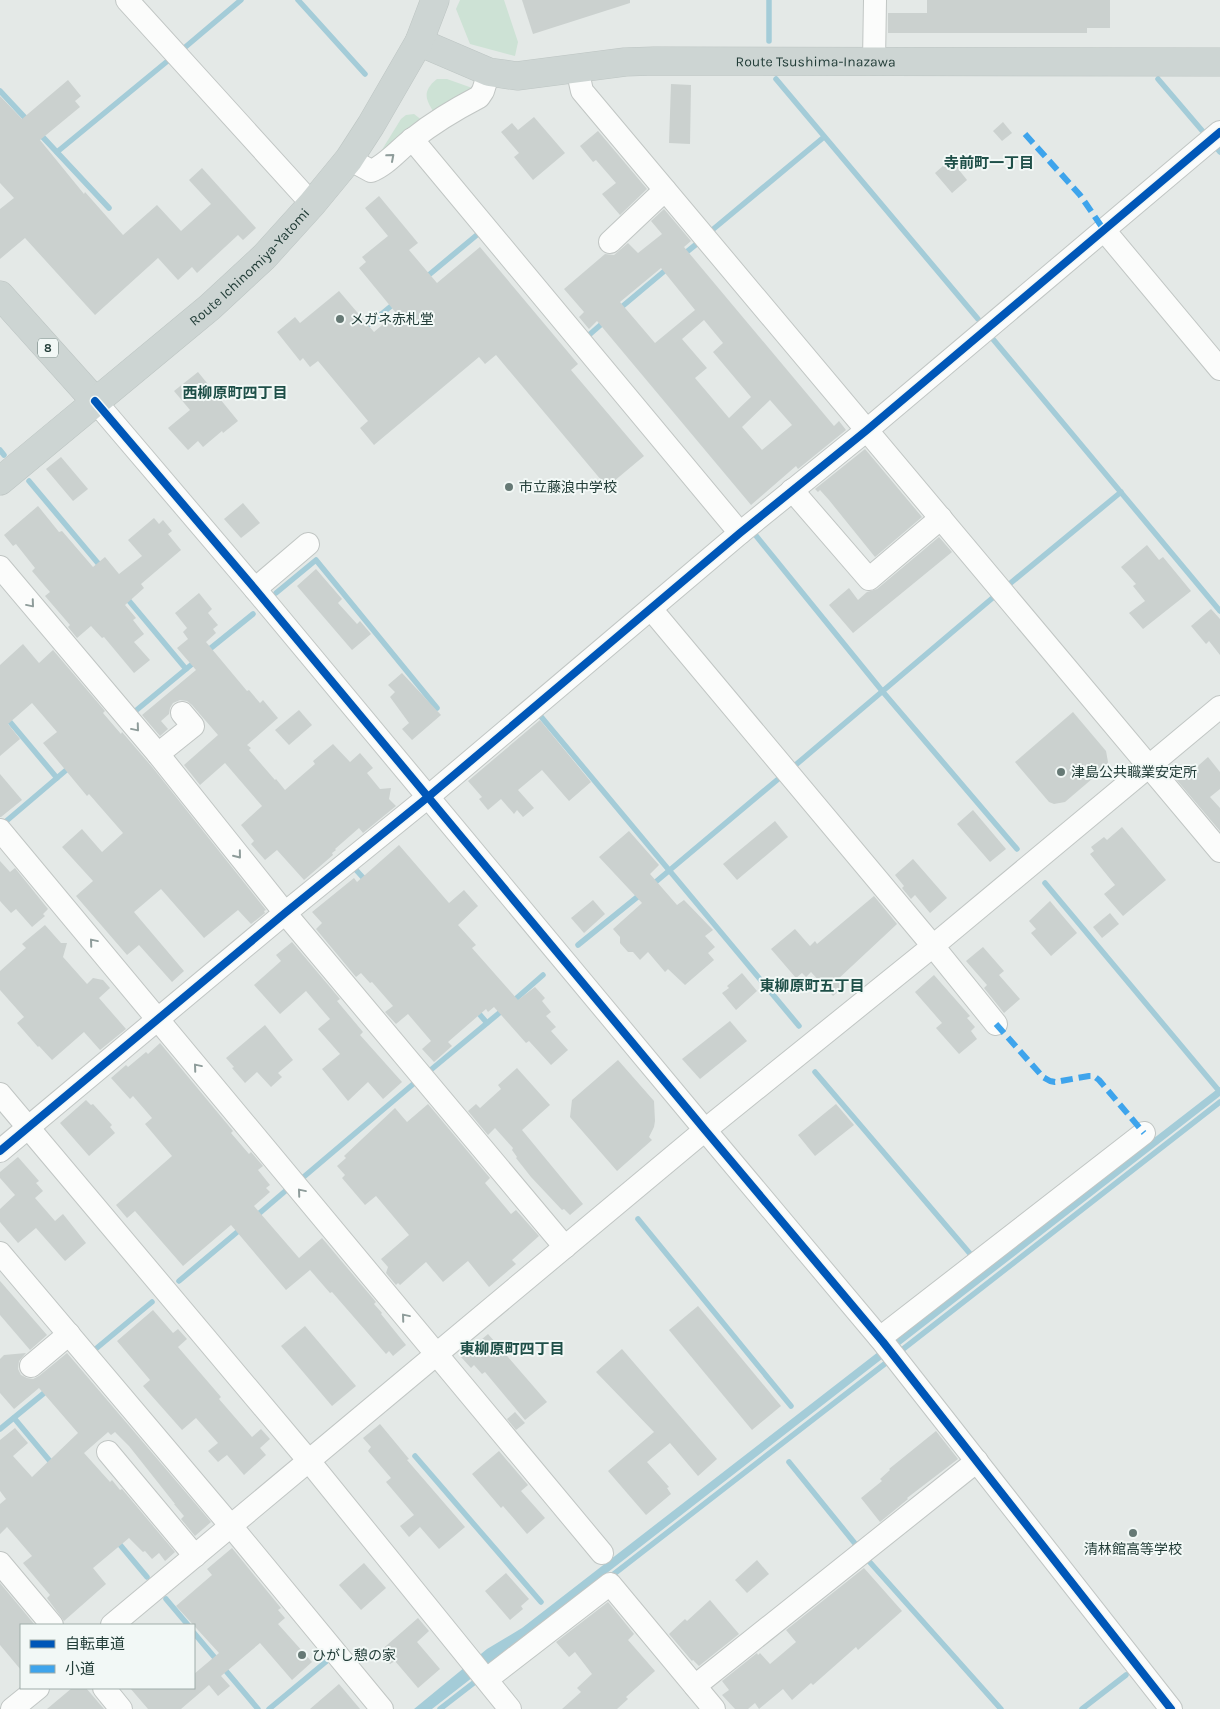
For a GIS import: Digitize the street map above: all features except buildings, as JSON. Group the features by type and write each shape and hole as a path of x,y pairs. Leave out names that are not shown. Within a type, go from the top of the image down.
{"main road":[{"name":"Route Ichinomiya-Yatomi","path":"0,481 210,307 264,257 312,204 349,159 419,42 435,0"},
{"name":"Route Tsushima-Inazawa","path":"419,42 489,72 517,76 625,62 1220,62"},
{"name":"8","path":"0,295 95,401"}],"street":[{"path":"127,0 312,204"},
{"path":"874,61 875,0"},
{"path":"577,68 582,90 1220,851"},
{"path":"349,159 371,171 378,168 438,119 479,97 489,72"},
{"path":"0,1151 428,797 740,533 867,430 1220,132"},
{"path":"412,139 740,533"},
{"path":"610,242 665,190"},
{"path":"1104,230 1220,369"},
{"path":"95,401 255,589 704,1130 882,1340 1170,1709"},
{"path":"792,490 869,579 941,518"},
{"path":"255,589 308,544"},
{"path":"0,567 158,754 285,914 565,1247"},
{"path":"651,609 996,1024"},
{"path":"113,1624 704,1130 933,946 1220,707"},
{"path":"158,754 193,726 182,713"},
{"path":"0,830 602,1553"},
{"path":"0,1094 309,1461 510,1709"},
{"path":"882,1340 1144,1132"},
{"path":"0,1253 231,1526 382,1709"},
{"path":"31,1366 69,1334"},
{"path":"108,1452 195,1556"},
{"path":"695,1686 977,1461"},
{"path":"0,1563 51,1624"},
{"path":"487,1679 610,1584 714,1709"},
{"path":"12,1709 37,1689"},
{"path":"105,1689 121,1709"}],"green space":[{"path":"460,0 504,0 518,42 515,56 470,44 456,9"},
{"path":"437,79 447,79 475,89 435,114 427,99 427,91"},
{"path":"414,114 423,121 375,161 401,119 406,115"}],"water":[{"path":"1220,1087 1220,1096 432,1709 414,1709 487,1649 522,1628"}],"waterway":[{"path":"183,49 241,0"},
{"path":"298,0 365,74"},
{"path":"769,0 769,41"},
{"path":"57,152 170,59"},
{"path":"776,79 978,319"},
{"path":"1158,79 1205,134"},
{"path":"0,91 29,122"},
{"path":"39,133 109,208"},
{"path":"711,231 824,137"},
{"path":"1215,146 1220,152"},
{"path":"424,279 478,234"},
{"path":"683,255 699,242"},
{"path":"618,310 668,268"},
{"path":"362,330 396,302"},
{"path":"589,335 605,321"},
{"path":"992,338 1220,611"},
{"path":"0,450 4,455"},
{"path":"29,481 102,568"},
{"path":"1007,586 1121,492"},
{"path":"753,532 883,692 1017,849"},
{"path":"276,593 316,560 437,708"},
{"path":"792,768 996,595"},
{"path":"125,596 186,669"},
{"path":"206,652 253,614"},
{"path":"133,713 197,660"},
{"path":"0,710 57,778"},
{"path":"538,713 799,1026"},
{"path":"4,823 71,766"},
{"path":"652,885 783,775"},
{"path":"357,871 367,882"},
{"path":"1045,883 1220,1092"},
{"path":"578,945 641,894"},
{"path":"511,1003 543,975"},
{"path":"475,1009 487,1023"},
{"path":"427,1073 504,1009"},
{"path":"815,1072 972,1256"},
{"path":"300,1180 418,1080"},
{"path":"898,1353 1220,1102"},
{"path":"255,1217 290,1187"},
{"path":"638,1219 791,1406"},
{"path":"179,1281 242,1228"},
{"path":"92,1352 152,1302"},
{"path":"610,1577 891,1359"},
{"path":"0,1429 49,1389"},
{"path":"14,1418 54,1466"},
{"path":"415,1456 541,1602"},
{"path":"789,1462 857,1546"},
{"path":"116,1540 147,1577"},
{"path":"867,1559 1001,1709"},
{"path":"166,1599 187,1624"},
{"path":"195,1634 258,1709"},
{"path":"269,1709 328,1660"},
{"path":"1082,1709 1126,1675"},
{"path":"440,1709 480,1678"}],"marked path":[{"path":"1025,134 1080,195 1104,230"},
{"path":"996,1024 1043,1077 1050,1081 1055,1082 1094,1076 1144,1133"}],"cycle path":[{"path":"0,1151 285,913 428,797 740,533 867,430 1220,132"},
{"path":"95,401 255,589 883,1342 1171,1709"}],"place":[{"name":"メガネ赤札堂","path":"340,319"},
{"name":"市立藤浪中学校","path":"509,487"},
{"name":"津島公共職業安定所","path":"1061,772"},
{"name":"清林館高等学校","path":"1133,1533"},
{"name":"ひがし憩の家","path":"302,1655"}],"district":[{"name":"寺前町一丁目","path":"989,163"},
{"name":"西柳原町四丁目","path":"235,393"},
{"name":"東柳原町五丁目","path":"812,986"},
{"name":"東柳原町四丁目","path":"512,1349"}]}
